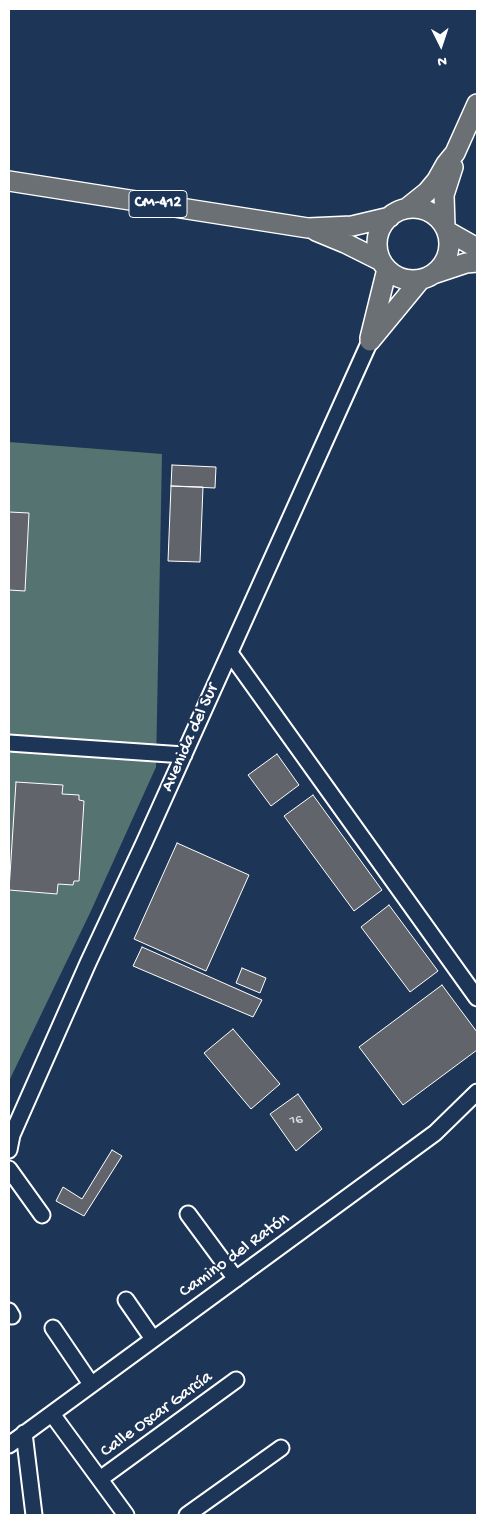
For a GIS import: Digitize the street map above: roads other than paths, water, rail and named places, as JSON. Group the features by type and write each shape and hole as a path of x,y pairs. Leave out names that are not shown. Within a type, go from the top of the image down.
{"main road":[{"path":"407,208 427,192 437,180 455,153 477,104"},
{"path":"429,276 444,264 449,254 450,242 446,228 444,195 453,167 455,153"},
{"name":"CM-412","path":"9,181 308,228 352,226 390,217 398,211 407,208"},
{"path":"407,208 429,211 438,217 446,228 477,248"},
{"path":"384,265 377,250 378,237 382,226 390,217"},
{"name":"CM-412","path":"308,228 345,243 384,265 394,275 403,279 412,280 466,263 477,262"},
{"name":"Avenida del Sur","path":"370,341 384,265"},
{"name":"Avenida del Sur","path":"370,341 429,276"}],"street":[{"name":"Avenida del Sur","path":"10,1142 92,954 184,755 370,341"},
{"path":"230,652 477,998"},
{"path":"9,743 184,755"},
{"name":"Camino del Ratón","path":"14,1438 52,1414 435,1134 477,1092"},
{"path":"9,1169 42,1215"},
{"path":"188,1214 236,1279"},
{"path":"126,1300 153,1339"},
{"path":"52,1328 91,1384"},
{"name":"Calle Oscar García","path":"100,1479 236,1380"},
{"path":"52,1414 126,1515"},
{"path":"14,1438 34,1515"},
{"path":"187,1515 281,1448"}]}
